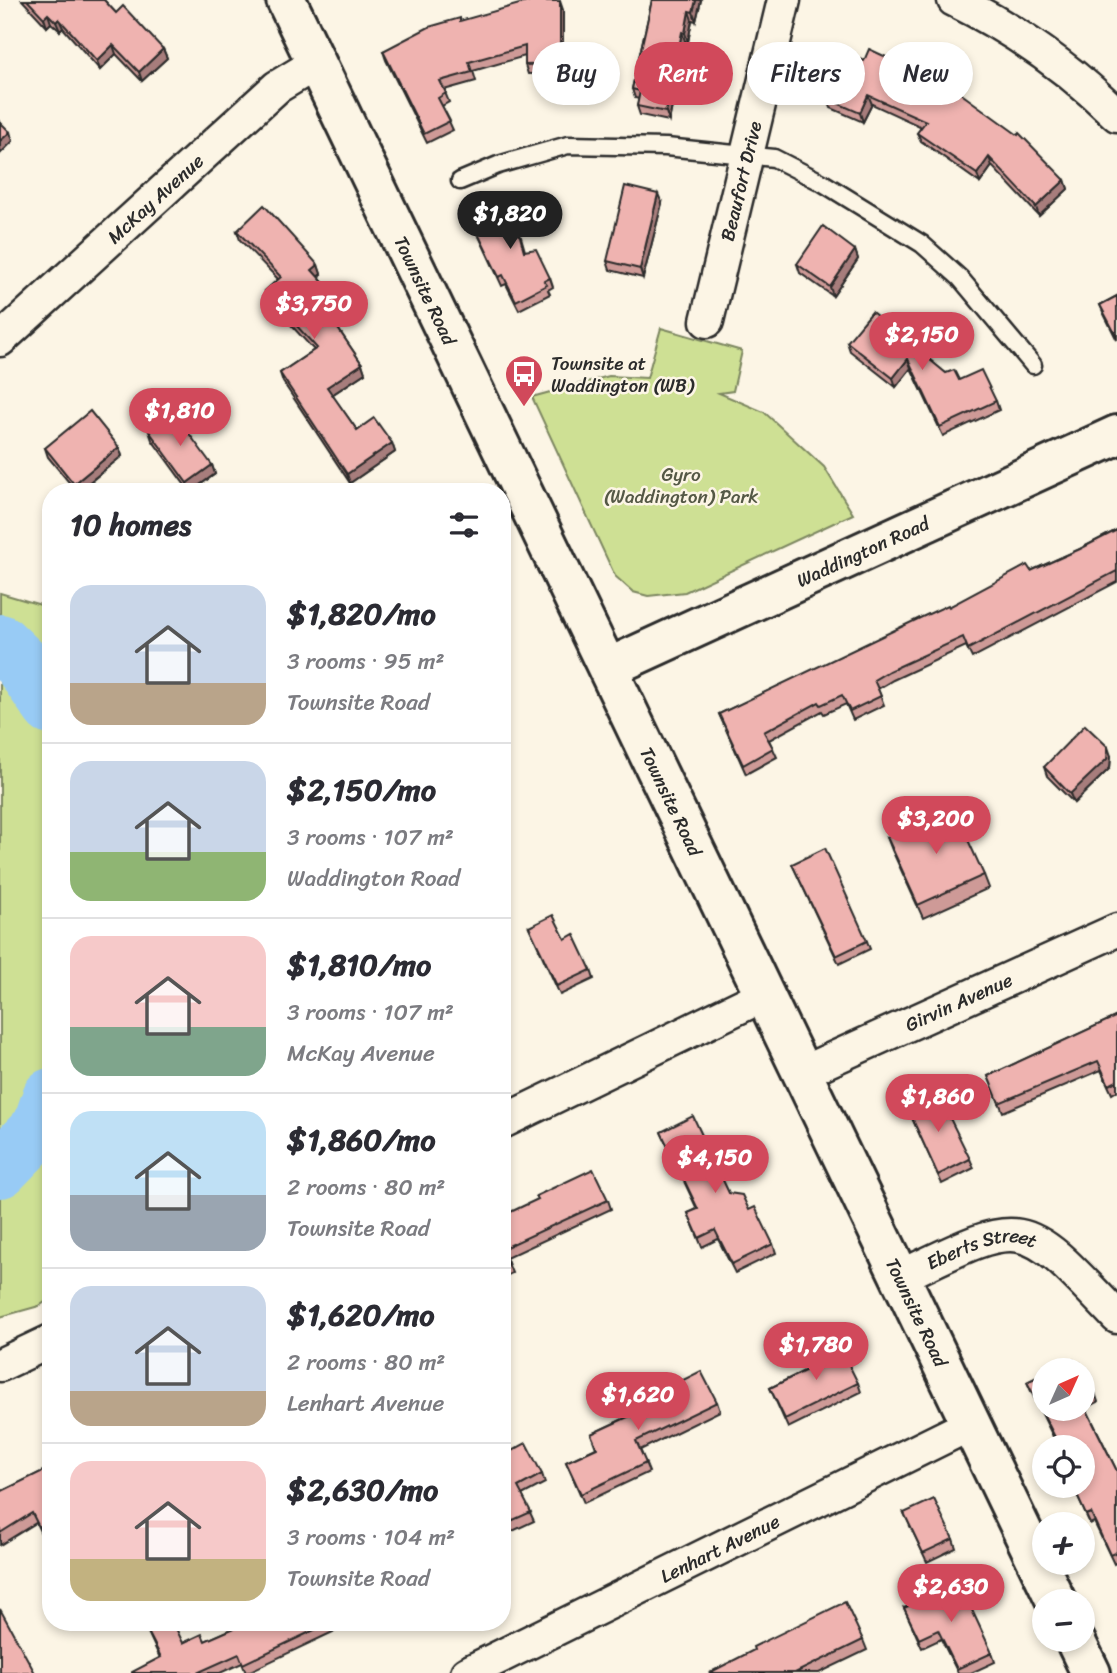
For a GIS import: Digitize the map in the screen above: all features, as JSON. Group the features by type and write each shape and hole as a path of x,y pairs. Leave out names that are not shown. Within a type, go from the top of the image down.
{"street":[{"name":"Townsite Road","path":"286,0 1050,1589"},
{"name":"Beaufort Drive","path":"707,321 784,0"},
{"path":"954,0 989,17 1053,62 1117,115"},
{"name":"McKay Avenue","path":"0,340 277,87 315,64"},
{"name":"Waddington Road","path":"608,668 1117,435"},
{"name":"Girvin Avenue","path":"801,1073 1117,930"},
{"path":"511,1118 764,995"},
{"name":"Eberts Street","path":"900,1277 990,1236 1021,1235 1047,1246 1117,1317"},
{"path":"0,1365 42,1345"},
{"name":"Lenhart Avenue","path":"467,1673 971,1424"},
{"path":"1080,1652 1090,1673"}],"lane":[{"path":"460,181 498,164 568,145 666,147 774,158 823,183 922,244 960,278 1033,365"}],"green space":[{"name":"Gyro (Waddington) Park","path":"661,328 742,351 733,391 719,393 764,412 824,467 853,514 685,592 648,596 633,592 615,576 532,397 609,376 647,378"},
{"path":"0,593 42,605 42,1304 0,1317"}],"building":[{"path":"27,0 104,0 116,13 123,6 163,49 139,72 113,45 97,61 59,19 56,22 48,14 44,18"},
{"path":"652,0 696,0 693,12 689,11 685,33 682,32 680,42 643,42"},
{"path":"530,1 560,1 560,42 532,42 532,65 525,65 525,46 469,62 472,72 440,81 446,93 438,98 450,121 424,134 383,51 429,27 460,18 460,21"},
{"path":"869,49 879,54 879,100 868,95 865,102 865,59"},
{"path":"973,102 1018,135 1019,133 1065,180 1036,207 989,157 977,174 917,133 926,121 890,105 973,105"},
{"path":"637,105 667,105 666,112"},
{"path":"842,105 864,105 860,113"},
{"path":"0,122 10,132 0,141"},
{"path":"625,186 658,194 640,269 607,261"},
{"path":"510,200 524,251 536,249 550,278 544,281 547,285 516,301 503,275 499,277 471,219"},
{"path":"264,205 318,265 312,270 341,302 328,314 362,364 327,387 357,430 374,418 392,443 347,474 280,373 317,348 265,291 281,277 237,231"},
{"path":"823,226 855,250 830,287 797,264"},
{"path":"1117,296 1117,337 1100,305"},
{"path":"872,312 946,373 954,370 959,380 981,370 996,401 940,427 908,359 893,378 847,342"},
{"path":"90,411 119,447 75,483 45,448"},
{"path":"174,413 212,465 187,483 149,431"},
{"path":"1117,530 1117,571 968,649 963,637 889,671 874,680 881,696 850,711 842,695 821,705 819,702 764,732 773,748 743,765 719,714 922,617 948,605 949,607 1027,565 1031,571"},
{"path":"1085,725 1108,747 1107,759 1070,794 1044,767"},
{"path":"953,807 984,875 918,905 887,837"},
{"path":"825,848 867,941 836,956 792,864"},
{"path":"553,915 565,939 574,934 591,970 557,986 529,927"},
{"path":"1117,1016 1117,1081 1109,1085 1098,1061 999,1103 988,1076"},
{"path":"937,1092 970,1159 938,1175 907,1107"},
{"path":"693,1116 729,1193 742,1195 749,1210 755,1207 773,1244 732,1264 715,1230 699,1238 688,1213 698,1209 661,1132"},
{"path":"593,1169 608,1200 511,1245 511,1212 538,1199 536,1196"},
{"path":"836,1339 858,1383 785,1419 770,1388 819,1364 813,1351"},
{"path":"701,1371 717,1402 636,1441 646,1463 581,1494 566,1462 597,1448 591,1434 643,1410 639,1402"},
{"path":"1032,1380 1032,1392 1027,1382"},
{"path":"1047,1421 1092,1421 1117,1471 1117,1552 1110,1555 1095,1522 1095,1512 1085,1512 1078,1498 1095,1498 1095,1435 1054,1435"},
{"path":"526,1443 542,1474 518,1487 531,1512 511,1521 511,1451"},
{"path":"42,1471 42,1533 32,1513 0,1533 0,1492"},
{"path":"934,1499 953,1539 923,1553 904,1513"},
{"path":"959,1582 992,1653 957,1669 938,1630 919,1639 904,1608"},
{"path":"845,1602 863,1640 795,1673 709,1673 754,1650 753,1647"},
{"path":"0,1609 35,1673 0,1673"},
{"path":"148,1631 177,1631 183,1643 202,1634 205,1641 228,1631 312,1631 243,1664 239,1654 197,1673 132,1673 161,1657"}],"waterway":[{"path":"0,643 21,663 42,693"},
{"path":"0,1169 42,1124"}],"place":[{"name":"Townsite at Waddington (WB)","path":"524,408"}]}
